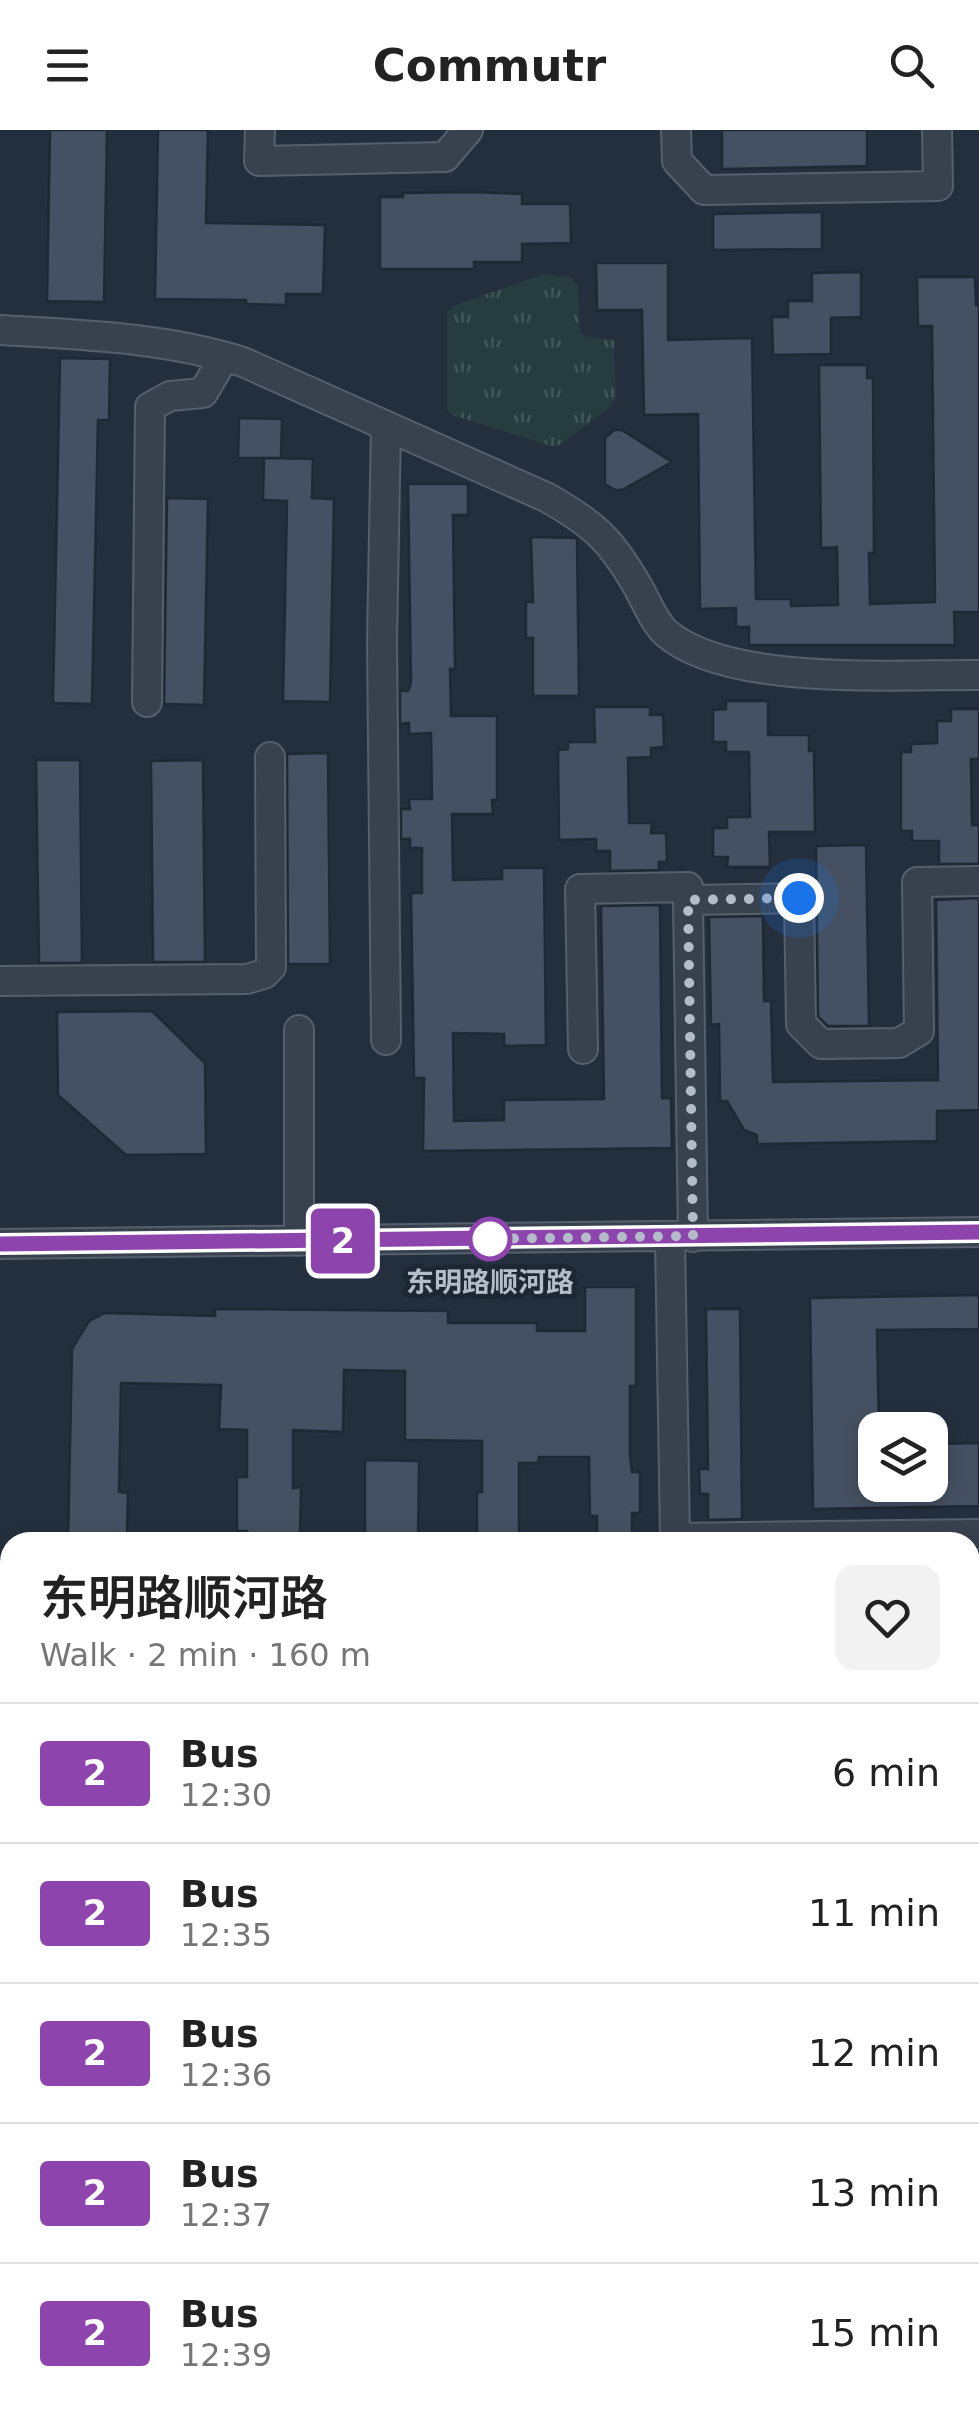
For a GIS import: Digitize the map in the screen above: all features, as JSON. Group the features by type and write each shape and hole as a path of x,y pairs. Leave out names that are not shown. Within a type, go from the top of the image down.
{"street":[{"path":"260,130 259,160 445,157 468,130"},
{"path":"676,130 677,160 704,190 938,186 937,130"},
{"path":"0,330 141,338 224,356 548,498 588,521 620,556 664,631 716,658 792,672 979,675"},
{"path":"146,702 150,407 170,396 203,393 224,356"},
{"path":"386,426 382,641 386,1040"},
{"path":"0,981 248,979 264,974 271,967 270,757"},
{"path":"688,900 799,898 801,1024 821,1044 900,1043 920,1031 917,882 979,881"},
{"path":"583,1050 580,889 688,887 674,1532"},
{"path":"298,1241 299,1030"},
{"path":"0,1244 979,1232"}],"green space":[{"path":"544,274 572,278 578,287 580,331 584,336 614,340 613,405 559,445 551,446 452,415 447,410 447,313 453,306"}],"building":[{"path":"50,130 107,130 104,302 47,301"},
{"path":"158,130 208,130 206,223 325,225 323,294 286,294 286,305 246,304 246,300 155,299"},
{"path":"722,130 867,130 867,166 722,169"},
{"path":"473,192 522,194 522,204 570,204 571,243 522,244 522,262 474,262 474,269 380,269 380,197"},
{"path":"822,212 822,249 713,250 713,214"},
{"path":"596,263 668,263 668,340 752,338 756,599 791,599 791,606 838,605 837,547 821,548 819,365 867,365 867,378 873,378 874,553 869,553 870,604 935,602 932,326 918,326 917,277 975,277 979,305 979,612 954,612 955,645 749,645 749,627 736,627 736,608 700,609 698,414 644,415 642,310 597,310"},
{"path":"861,272 861,317 831,318 831,354 773,355 772,317 788,317 788,301 812,301 812,273"},
{"path":"60,358 110,359 109,420 98,420 92,704 53,703"},
{"path":"239,418 282,419 281,458 238,458"},
{"path":"614,430 622,430 672,462 622,490 615,490 605,484 605,438"},
{"path":"264,458 313,459 312,498 334,499 330,702 283,701 287,501 263,500"},
{"path":"408,484 468,484 468,515 453,515 455,669 450,669 451,716 497,716 497,800 492,800 493,814 452,814 453,880 502,879 502,868 544,868 546,1045 504,1046 504,1034 453,1033 454,1121 504,1120 504,1100 604,1099 601,906 660,905 662,1098 671,1098 672,1148 423,1151 424,1078 414,1078 411,893 422,893 422,848 410,848 410,839 401,839 401,809 410,809 409,799 432,799 431,733 409,734 409,723 400,724 400,691 408,691 411,683"},
{"path":"167,498 208,499 204,705 164,704"},
{"path":"531,537 577,538 579,696 533,696 533,638 526,638 526,602 533,602"},
{"path":"726,701 768,701 768,735 809,735 809,751 814,751 815,832 769,832 770,867 727,867 728,857 713,857 713,828 727,828 727,817 750,817 749,752 726,752 726,742 713,742 713,710 726,709"},
{"path":"594,707 650,707 650,715 663,715 664,747 651,748 651,757 628,758 629,823 652,823 651,833 666,833 667,862 659,862 659,870 610,871 610,851 596,851 596,839 559,840 558,750 568,749 568,742 595,742"},
{"path":"951,709 979,709 979,759 971,759 972,825 979,825 979,864 939,864 939,841 912,841 912,831 901,831 901,752 911,752 911,744 937,743 937,721 951,721"},
{"path":"328,753 330,964 288,964 287,754"},
{"path":"36,760 80,760 82,963 39,963"},
{"path":"203,760 205,962 153,962 151,761"},
{"path":"866,845 869,1026 828,1026 818,1017 816,846"},
{"path":"979,898 979,1110 937,1111 937,1141 757,1144 757,1135 744,1130 727,1101 720,1101 719,1024 711,1025 709,917 763,916 764,1001 771,1001 773,1082 938,1080 936,900"},
{"path":"152,1011 205,1063 206,1154 126,1155 58,1095 57,1012"},
{"path":"585,1287 636,1287 636,1386 630,1386 630,1456 632,1472 640,1472 640,1513 632,1513 632,1532 597,1532 597,1516 590,1516 589,1457 539,1457 538,1463 519,1463 519,1532 477,1532 482,1441 405,1440 405,1371 344,1370 343,1432 293,1430 293,1488 301,1487 300,1532 237,1531 237,1477 247,1477 247,1430 219,1429 221,1385 121,1383 119,1492 128,1493 127,1532 68,1532 72,1349 89,1321 105,1313 215,1316 215,1309 448,1311 448,1323 537,1323 537,1331 585,1331"},
{"path":"979,1295 979,1329 877,1330 879,1412 858,1412 858,1502 948,1502 948,1444 979,1443 979,1506 813,1509 810,1298"},
{"path":"706,1309 740,1309 742,1519 708,1520 708,1494 700,1494 699,1469 708,1469"},
{"path":"365,1460 419,1461 418,1532 365,1532"}],"bus line":[{"name":"2","path":"0,1244 979,1232"}],"place":[{"name":"东明路顺河路","path":"490,1239"}],"route":[{"path":"490,1239 484,1239 693,1236 688,900 799,898"}]}
